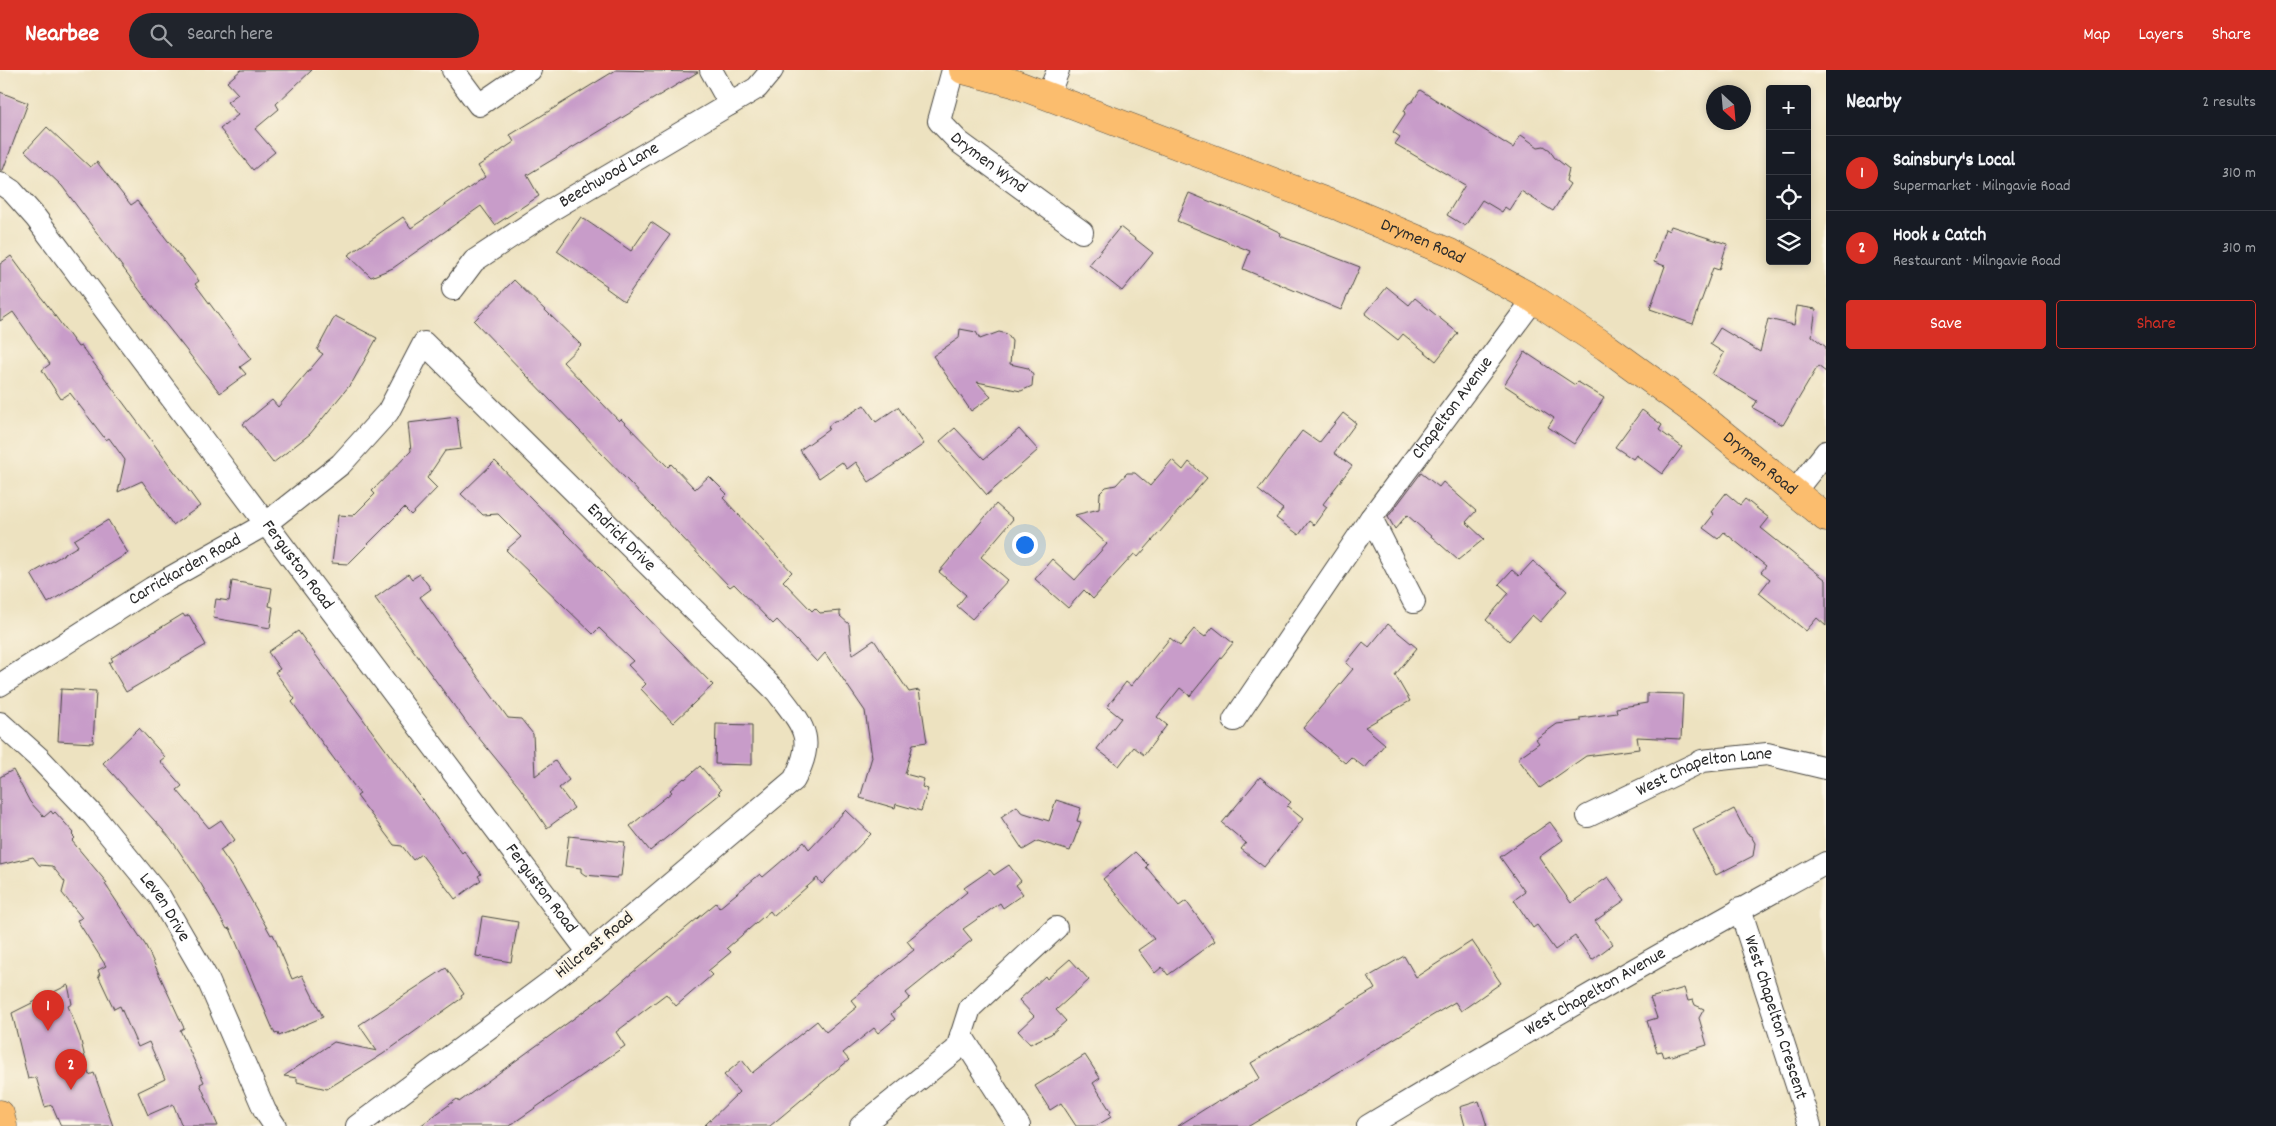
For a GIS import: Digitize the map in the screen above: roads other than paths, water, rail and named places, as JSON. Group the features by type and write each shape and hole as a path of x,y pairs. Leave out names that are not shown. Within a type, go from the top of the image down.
{"main road":[{"name":"Drymen Road","path":"963,70 1013,82 1340,207 1450,253 1534,299 1691,408 1826,518"},
{"path":"0,1114 3,1126"}],"street":[{"path":"453,70 479,105 523,72"},
{"path":"711,70 730,104"},
{"name":"Beechwood Lane","path":"453,289 474,261 551,210 757,88 772,70"},
{"name":"Drymen Wynd","path":"953,70 939,121 959,142 1082,232"},
{"path":"1048,96 1058,70"},
{"name":"Ferguston Road","path":"0,183 12,191 36,218 264,525 589,954"},
{"name":"Chapelton Avenue","path":"1234,720 1371,518 1534,299"},
{"name":"Carrickarden Road","path":"0,685 152,588 264,525 341,464 388,412 424,343"},
{"name":"Endrick Drive","path":"424,343 777,692 798,718 807,742"},
{"path":"1795,491 1826,452"},
{"path":"1371,518 1414,602"},
{"name":"Leven Drive","path":"0,723 40,759 94,816 160,897 208,980 265,1111 275,1126"},
{"name":"Hillcrest Road","path":"357,1126 589,954 794,780 803,764 807,742"},
{"name":"West Chapelton Lane","path":"1588,816 1702,761 1767,754 1826,768"},
{"name":"West Chapelton Avenue","path":"1368,1126 1498,1048 1740,909 1826,863"},
{"name":"West Chapelton Crescent","path":"1740,909 1810,1126"},
{"path":"861,1126 957,1049 970,1008 1056,928"},
{"path":"961,1035 1019,1126"}],"place":[{"name":"Sainsbury's Local","path":"48,1031"},
{"name":"Hook & Catch","path":"71,1090"}]}
